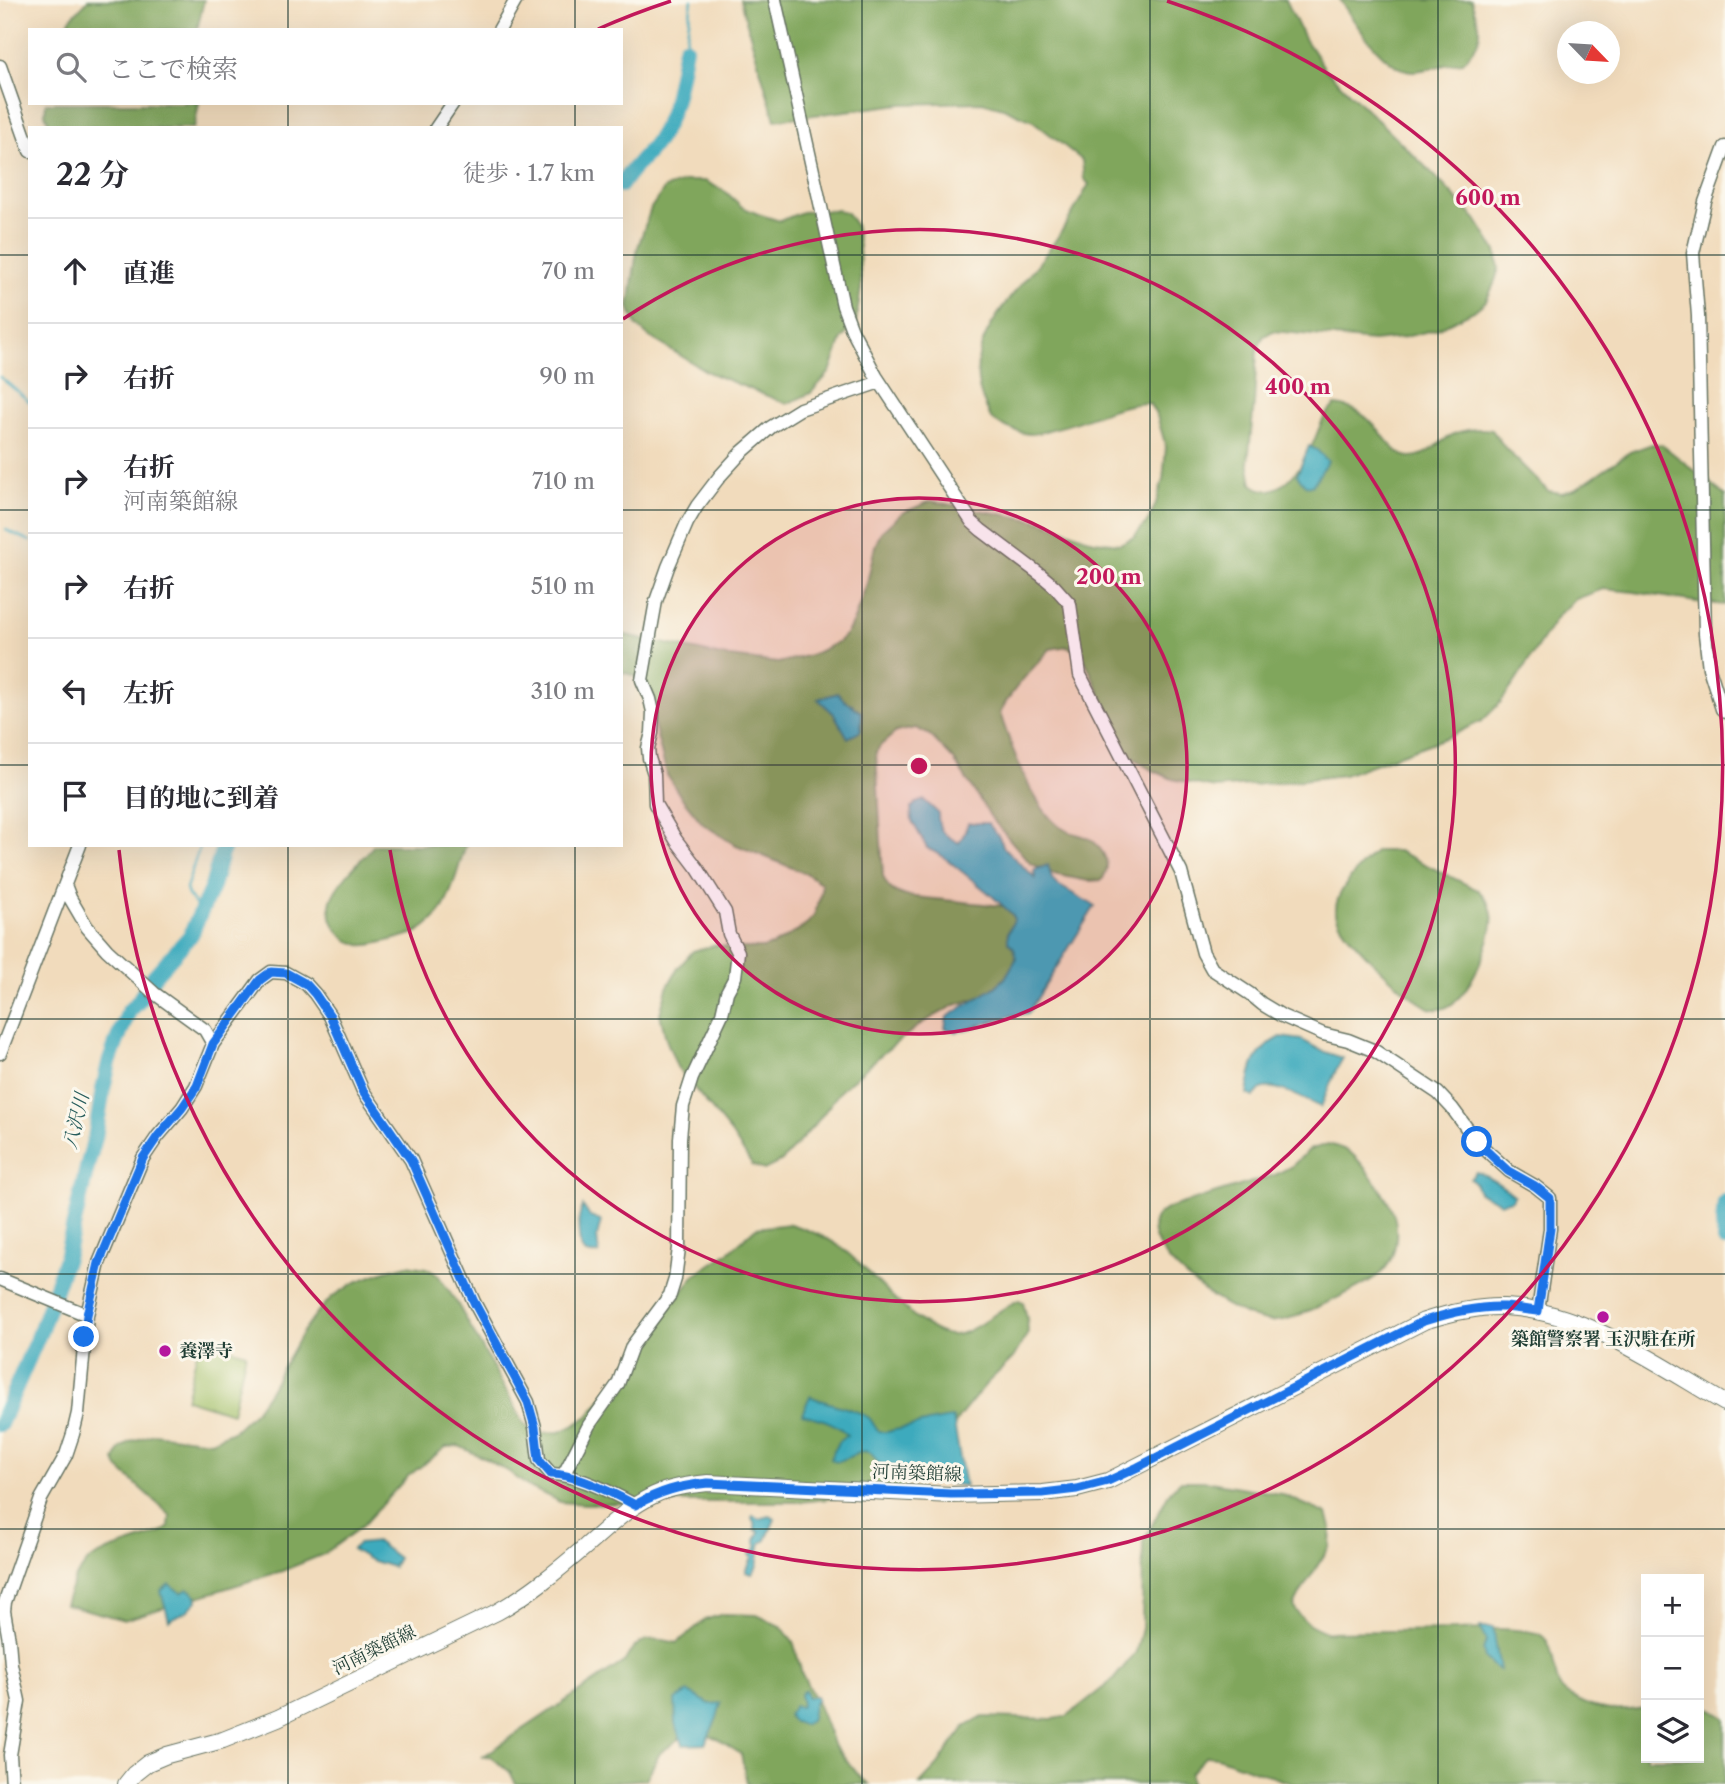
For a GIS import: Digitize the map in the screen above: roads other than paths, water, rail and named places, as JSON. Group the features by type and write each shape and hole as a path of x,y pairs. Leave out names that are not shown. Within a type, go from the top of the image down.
{"main road":[{"name":"河南築館線","path":"126,1784 148,1763 223,1740 278,1718 497,1612 532,1591 635,1505 656,1494 681,1486 708,1483 951,1494 1043,1493 1077,1489 1118,1477 1424,1321 1486,1308 1538,1311 1592,1328 1725,1403"}],"street":[{"path":"500,28 516,0"},
{"path":"775,0 844,306 862,353 972,522 1041,575 1070,604 1080,675 1181,872 1203,953 1213,969 1282,1016 1375,1052 1431,1087 1452,1108 1477,1142 1508,1171 1550,1198 1550,1229 1538,1311"},
{"path":"1,75 28,146"},
{"path":"437,126 452,105"},
{"path":"1725,147 1705,202 1693,253 1698,316 1705,634 1709,668 1725,712"},
{"path":"564,1474 589,1425 618,1384 632,1346 670,1295 676,1279 683,1106 692,1078 722,1014 727,992 735,977 738,952 729,934 725,912 655,804 648,748 653,712 642,680 656,601 687,523 720,476 741,453 771,427 800,410 880,382"},
{"path":"0,1052 79,847"},
{"path":"65,885 87,927 107,950 154,993 205,1030 213,1044"},
{"path":"12,1784 10,1755 19,1701 2,1611 41,1499 66,1455 73,1434 78,1413 87,1315 99,1263 143,1158 197,1086 213,1044 260,980 271,972 286,973 306,984 315,994 330,1016 363,1091 411,1160 474,1302 528,1402 535,1427 539,1460 551,1474 564,1474 635,1505"},
{"path":"0,1279 87,1315"}],"water":[{"path":"1309,446 1328,461 1312,486 1305,485 1297,475"},
{"path":"838,693 862,712 861,731 848,738 834,714 818,699"},
{"path":"924,800 938,813 940,828 949,837 959,843 968,823 988,823 1004,848 1035,878 1034,870 1048,865 1052,879 1058,885 1095,906 1028,1013 957,1032 945,1028 947,1017 1005,978 1016,959 1014,948 1008,942 1008,932 1014,920 1012,914 991,895 944,857 927,848 912,821 911,808"},
{"path":"1281,1037 1302,1040 1343,1058 1321,1107 1274,1088 1261,1089 1253,1097 1247,1094 1255,1060 1265,1048"},
{"path":"1476,1172 1514,1195 1512,1200 1500,1203 1479,1192 1470,1179"},
{"path":"583,1206 590,1217 601,1221 597,1237 599,1254 585,1253 581,1248 579,1223"},
{"path":"810,1396 861,1413 870,1419 878,1430 884,1432 953,1418 965,1486 933,1481 922,1470 879,1464 871,1453 864,1451 836,1462 830,1459 838,1442 847,1435 832,1424 802,1414"},
{"path":"753,1515 759,1519 770,1516 775,1519 766,1540 761,1543 758,1563 752,1574 746,1572 752,1558 750,1554 757,1546 755,1540 759,1531 755,1530"},
{"path":"377,1542 398,1558 393,1567 370,1560 352,1549 358,1544"},
{"path":"169,1584 181,1593 188,1589 196,1595 197,1601 187,1611 169,1620 161,1591"},
{"path":"1480,1627 1493,1627 1500,1670 1485,1658 1483,1650 1486,1641"},
{"path":"805,1690 807,1697 816,1697 817,1700 810,1721 803,1725 791,1721 788,1715 794,1706 802,1705 800,1694"},
{"path":"688,1692 710,1704 721,1703 705,1744 683,1745 676,1724 675,1700"}],"waterway":[{"path":"685,48 692,0"},
{"name":"八沢川","path":"623,182 665,128 676,94 685,48"},
{"path":"0,377 28,400"},
{"path":"6,530 28,540"},
{"path":"199,847 186,889 201,912"},
{"name":"八沢川","path":"0,1424 40,1332 66,1258 95,1138 109,1063 118,1038 129,1011 154,976 190,936 212,887 224,847"},
{"path":"1725,1202 1725,1240"}],"place":[{"name":"築館警察署 玉沢駐在所","path":"1603,1317"},
{"name":"養澤寺","path":"165,1351"}]}
